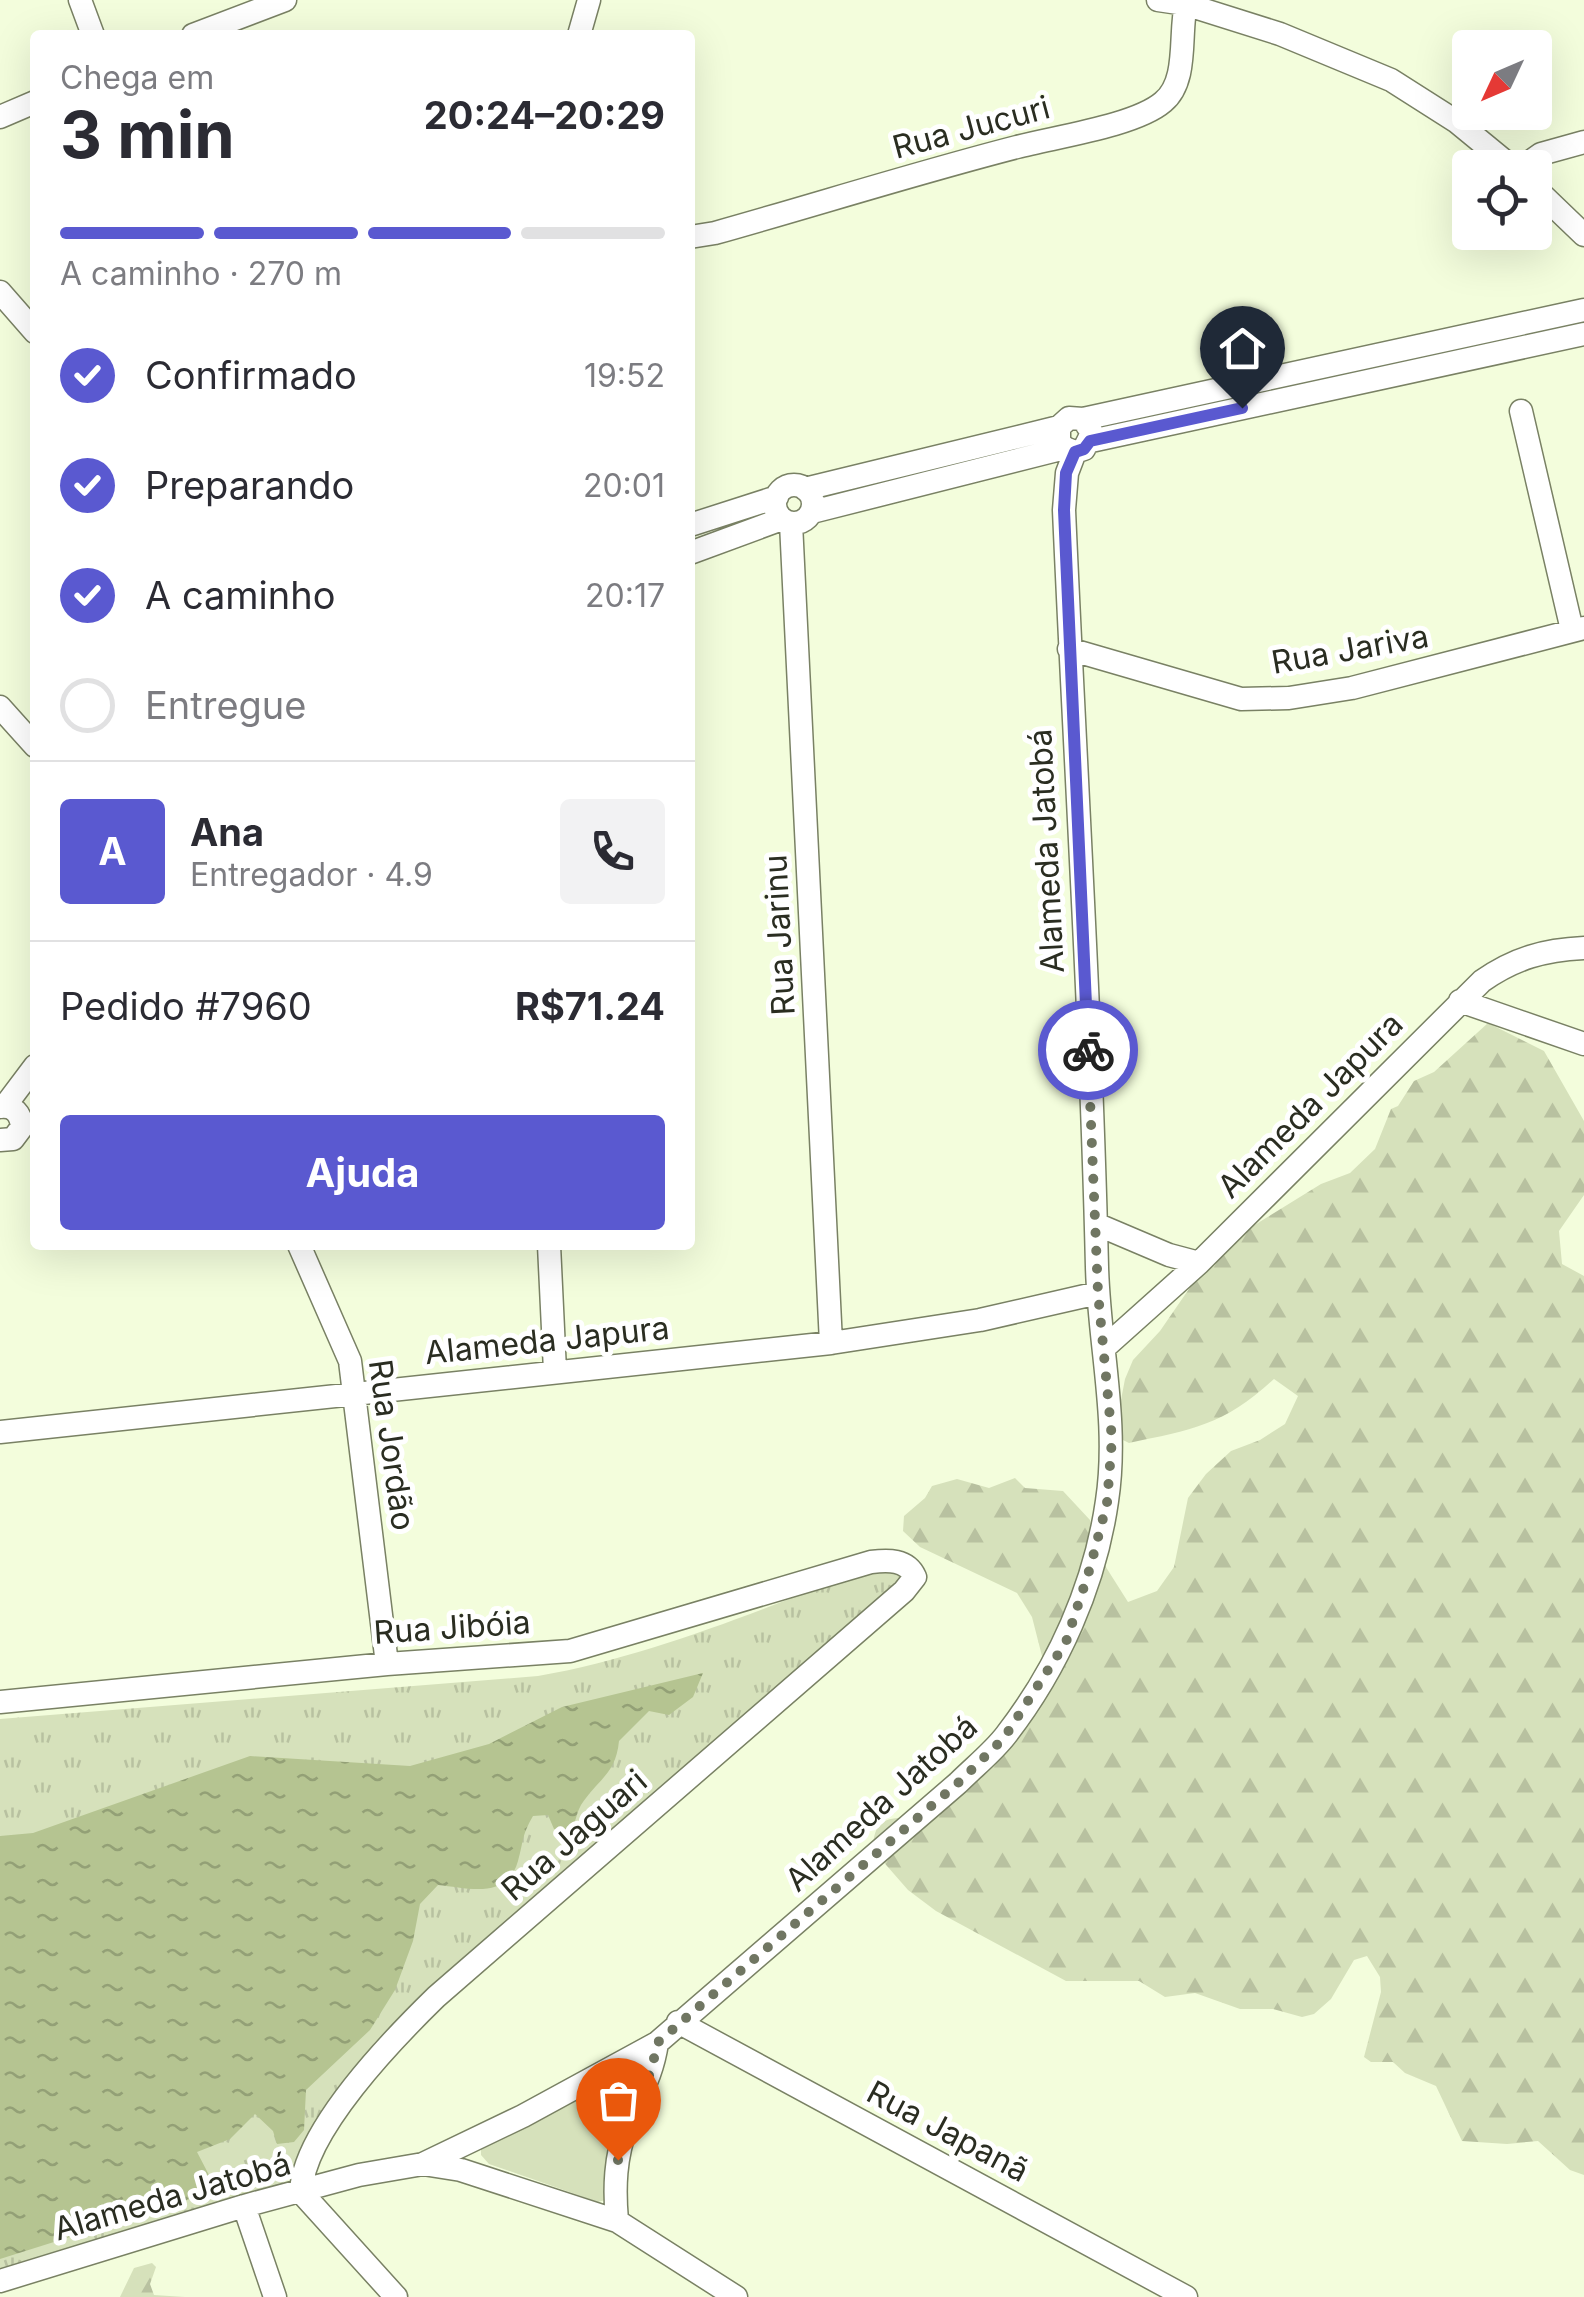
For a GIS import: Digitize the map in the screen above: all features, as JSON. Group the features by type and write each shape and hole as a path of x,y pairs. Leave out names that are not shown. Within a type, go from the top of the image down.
{"street":[{"path":"80,0 91,30"},
{"path":"206,30 286,0"},
{"path":"580,30 588,0"},
{"path":"1158,0 1186,2 1280,34 1392,80 1457,122 1491,150"},
{"name":"Rua Jucuri","path":"695,236 1126,120 1153,108 1171,92 1178,72 1186,2"},
{"path":"0,117 30,104"},
{"path":"1552,151 1584,142"},
{"path":"1552,204 1584,235"},
{"path":"0,292 30,326"},
{"path":"695,524 793,508 1584,310"},
{"path":"1074,437 1584,334"},
{"path":"1521,411 1578,629"},
{"name":"Alameda Jatobá","path":"0,2280 244,2206 359,2175 423,2164 523,2116 657,2043 958,1783 1004,1738 1066,1642 1107,1503 1112,1439 1098,1293 1064,510 1066,473 1074,437"},
{"path":"695,551 793,508"},
{"name":"Rua Jarinu","path":"793,508 830,1343"},
{"name":"Rua Jariva","path":"1070,649 1242,699 1288,698 1352,688 1578,629"},
{"path":"0,706 30,740"},
{"name":"Alameda Japura","path":"1104,1348 1199,1263 1460,1001 1506,964 1542,952 1584,948"},
{"path":"1460,1001 1584,1044"},
{"path":"2,1144 19,1134 15,1109 30,1077"},
{"path":"1096,1224 1169,1255 1199,1263"},
{"name":"Rua Jordão","path":"301,1250 350,1361 387,1664"},
{"path":"549,1250 554,1371"},
{"name":"Alameda Japura","path":"0,1432 830,1343 980,1320 1098,1293"},
{"name":"Rua Jibóia","path":"0,1702 570,1650 871,1562 898,1562"},
{"name":"Rua Jaguari","path":"301,2192 302,2174 316,2147 357,2081 385,2047 436,1997 904,1592 915,1577 912,1570 898,1562"},
{"name":"Rua Japanã","path":"678,2022 1186,2297"},
{"path":"616,2221 614,2186 618,2160 627,2125 654,2067 657,2043"},
{"path":"423,2164 461,2170 616,2221 736,2297"},
{"path":"301,2192 396,2297"},
{"path":"244,2206 275,2297"}],"green space":[{"path":"1488,1023 1544,1051 1584,1121 1584,1195 1559,1231 1562,1264 1584,1276 1584,2175 1570,2170 1538,2141 1462,2141 1436,2086 1405,2073 1393,2062 1371,2062 1364,2057 1381,1992 1380,1977 1367,1956 1354,1960 1331,1999 1314,2014 1302,2017 1273,2009 1240,2009 1195,1993 1165,1997 1139,1981 1066,1981 936,1911 908,1890 873,1850 881,1824 894,1818 923,1818 994,1743 1043,1660 1032,1617 1017,1593 920,1547 903,1531 904,1516 925,1498 932,1486 957,1479 989,1488 1015,1478 1025,1488 1063,1491 1090,1520 1097,1553 1128,1602 1157,1591 1174,1567 1188,1498 1231,1451 1260,1440 1285,1424 1298,1396 1274,1379 1223,1416 1129,1443 1123,1440 1120,1405 1133,1360 1160,1331 1191,1286 1200,1259 1321,1184 1350,1173 1375,1149 1391,1109 1398,1106 1414,1081 1434,1072"},
{"path":"881,1564 902,1572 904,1582 375,2042 295,2169 277,2189 0,2272 0,1719 538,1676 669,1642"},
{"path":"625,2066 636,2069 640,2076 605,2200 598,2202 489,2164 481,2155 481,2145"},
{"path":"152,2263 156,2267 150,2284 154,2295 185,2297 120,2297 134,2268"}],"water":[{"path":"703,1673 693,1697 669,1715 649,1711 619,1741 610,1769 581,1805 567,1835 554,1829 548,1815 533,1816 513,1873 505,1882 486,1889 438,1885 420,1904 413,1941 395,1990 370,2030 306,2090 304,2130 294,2142 277,2144 273,2131 255,2114 230,2139 197,2152 209,2175 203,2195 0,2259 0,1836 33,1833 250,1756 410,1766 489,1744 562,1707"}],"way so far":[{"path":"618,2160 627,2125 654,2067 657,2043 958,1783 1004,1738 1066,1642 1107,1503 1112,1439 1098,1293 1088,1050"}],"route":[{"path":"1088,1050 1064,510 1066,473 1075,452 1090,441 1242,408"}]}
